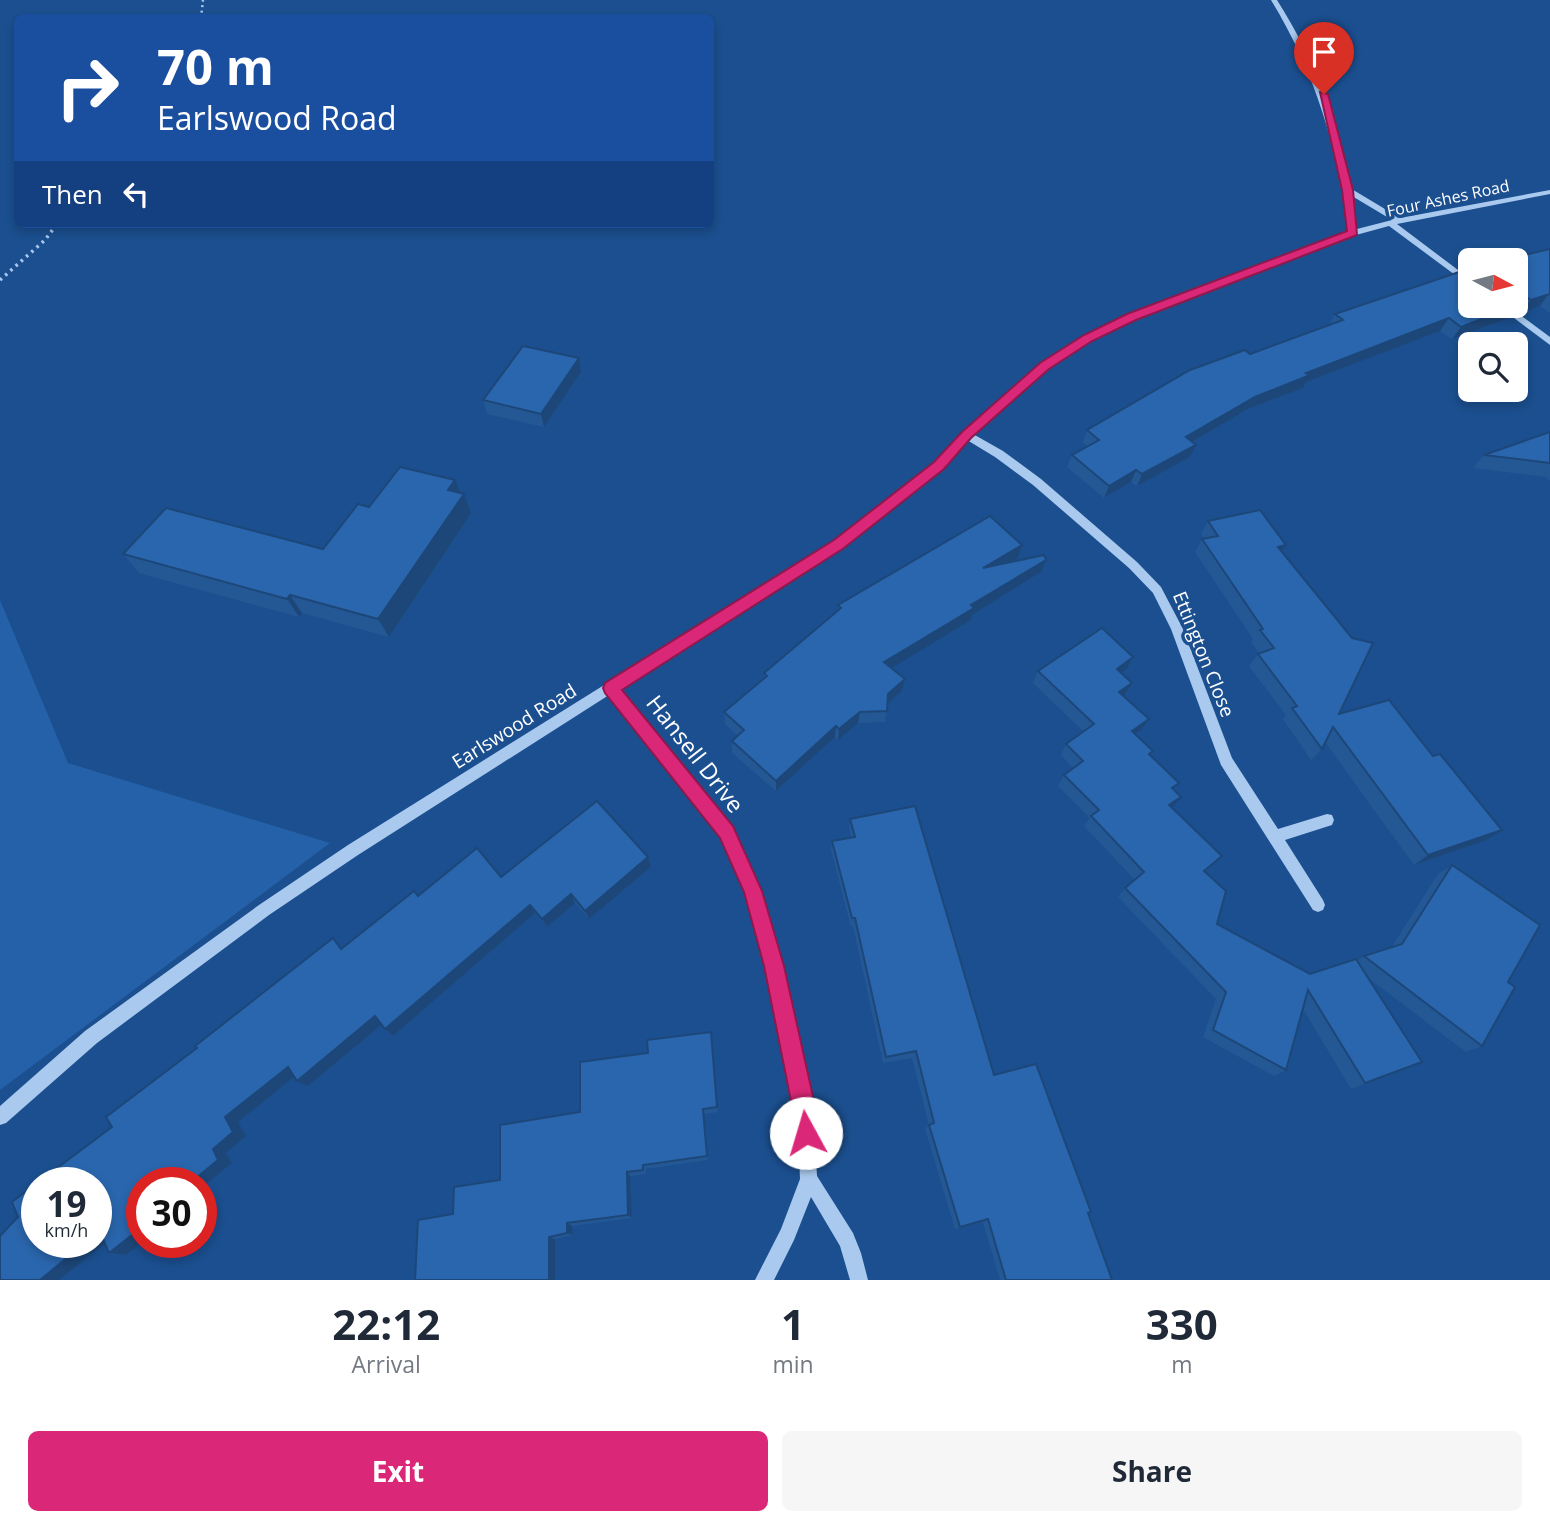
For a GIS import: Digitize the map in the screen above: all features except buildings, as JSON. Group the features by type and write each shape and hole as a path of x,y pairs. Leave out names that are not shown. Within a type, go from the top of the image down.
{"street":[{"path":"1274,0 1324,94 1348,190 1353,233"},
{"path":"1348,190 1458,273"},
{"name":"Four Ashes Road","path":"1353,233 1550,192"},
{"name":"Earlswood Road","path":"0,1117 91,1037 264,910 353,850 839,544 939,466 966,435 1045,366 1088,338 1131,317 1353,233"},
{"path":"1518,318 1550,342"},
{"name":"Ettington Close","path":"966,435 999,454 1037,482 1133,565 1157,590 1177,629 1226,761 1318,905"},
{"name":"Hansell Drive","path":"611,688 726,832 753,891 774,966 805,1110 809,1179 788,1234 764,1280"},
{"path":"1274,837 1327,820"},
{"path":"809,1179 830,1209 852,1252 859,1280"}],"path":[{"path":"0,279 45,240 54,228"}],"shaded area":[{"path":"0,600 68,763 330,843 0,1090"}],"route":[{"path":"806,1133 805,1110 774,966 753,891 726,832 611,688 839,544 939,466 966,435 1045,366 1088,338 1131,317 1353,233 1348,190 1324,94"}]}
